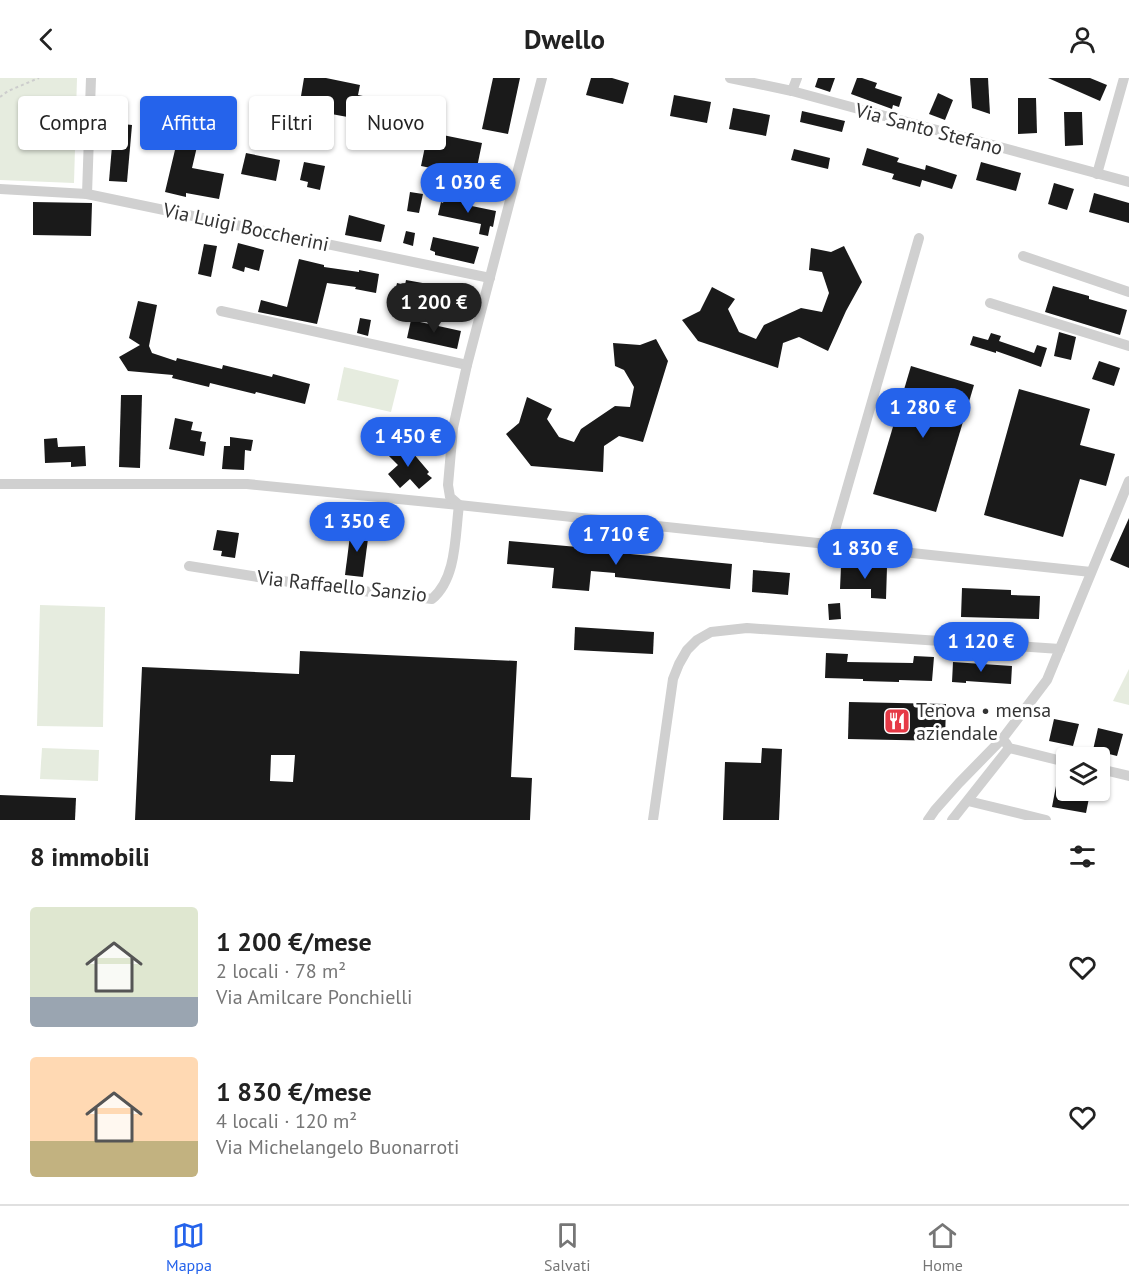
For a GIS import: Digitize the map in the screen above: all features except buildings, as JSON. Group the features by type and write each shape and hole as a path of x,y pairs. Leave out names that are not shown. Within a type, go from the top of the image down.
{"street":[{"path":"87,194 91,78"},
{"path":"459,505 450,497 448,485 453,428 467,365 542,78"},
{"name":"Via Santo Stefano","path":"730,78 792,92 1129,182"},
{"path":"792,92 797,78"},
{"path":"1097,174 1124,78"},
{"name":"Via Luigi Boccherini","path":"0,189 87,194 490,278"},
{"path":"831,544 919,238"},
{"path":"1023,256 1129,292"},
{"path":"990,303 1129,346"},
{"path":"221,311 467,365"},
{"path":"928,820 959,783 1003,738 1047,680 1129,481"},
{"path":"0,484 246,484 1091,572"},
{"name":"Via Raffaello Sanzio","path":"189,566 302,584 432,599 439,593 452,568 459,505"},
{"path":"653,820 673,679 687,650 697,640 711,632 747,628 1060,649"},
{"path":"1003,738 1009,748 1056,760"},
{"path":"952,820 1009,748"},
{"path":"1110,772 1129,776"},
{"path":"968,801 1046,820"}],"path":[{"path":"0,97 8,91 39,78"}],"shaded area":[{"path":"0,78 77,78 76,96 18,96 18,150 75,150 74,183 0,180"},
{"path":"344,367 399,380 391,412 337,400"},
{"path":"40,605 105,607 103,727 37,726"},
{"path":"1129,669 1129,705 1113,701"},
{"path":"42,748 99,750 98,781 40,779"}],"place":[{"name":"Tenova • mensa aziendale","path":"897,721"}]}
